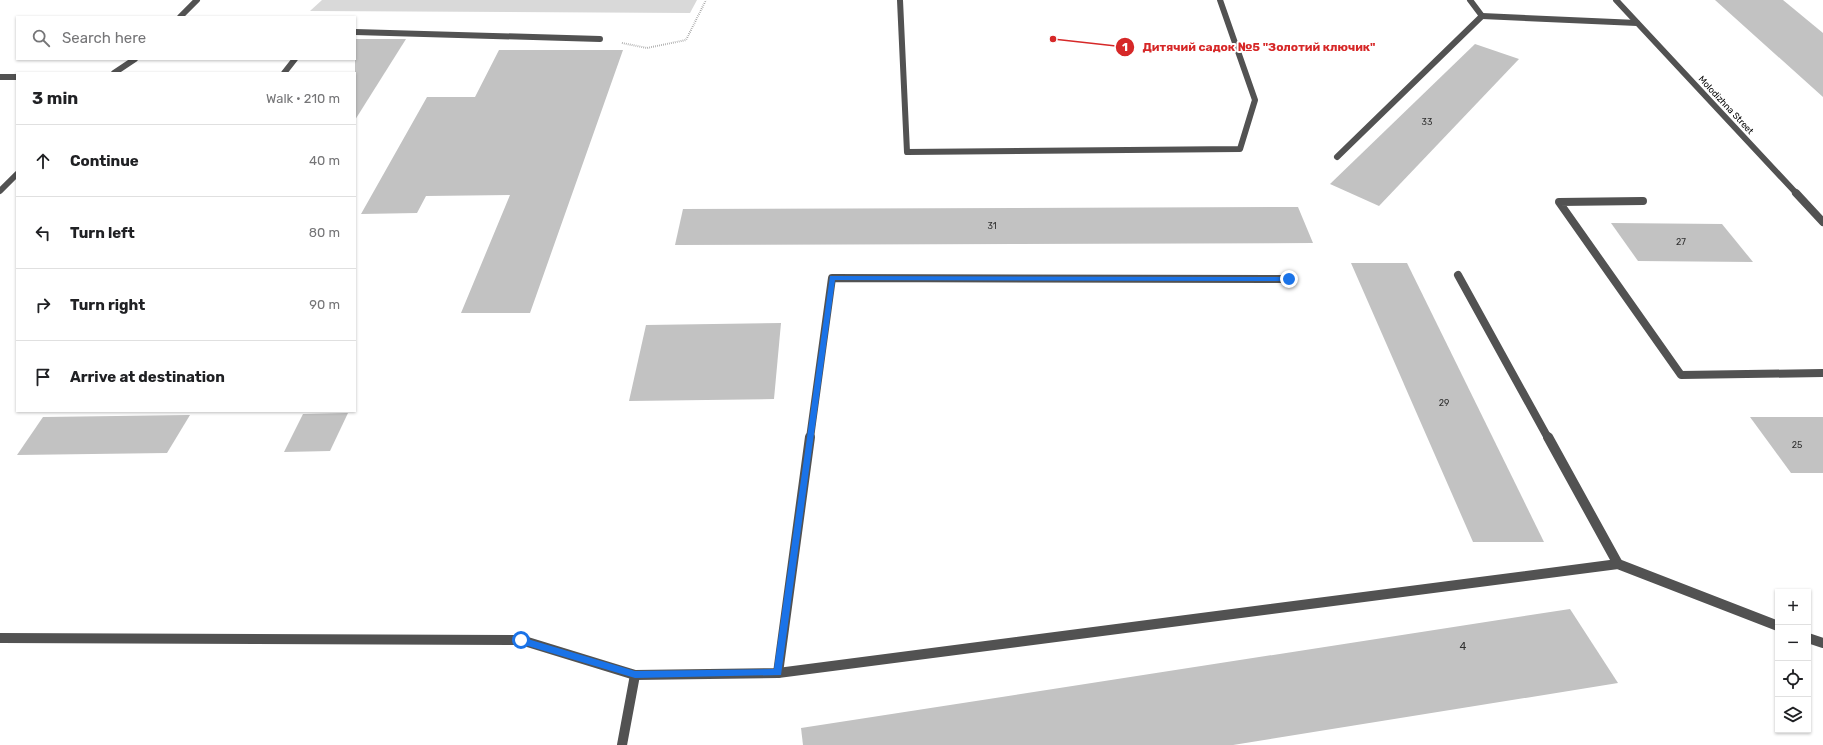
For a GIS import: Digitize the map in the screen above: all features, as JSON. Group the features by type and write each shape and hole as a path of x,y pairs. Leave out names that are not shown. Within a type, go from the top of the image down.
{"street":[{"path":"181,16 197,0"},
{"path":"900,0 907,152 1240,149 1255,100 1220,0"},
{"path":"1470,0 1482,16"},
{"name":"Molodizhna Street","path":"1616,0 1823,222"},
{"path":"1337,157 1482,16 1637,23"},
{"path":"356,32 600,39"},
{"path":"116,72 134,60"},
{"path":"285,72 294,60"},
{"path":"0,77 16,77"},
{"path":"0,192 16,175"},
{"path":"1643,201 1559,202 1681,375 1823,373"},
{"path":"1458,275 1618,564"},
{"path":"778,672 832,278 1289,279"},
{"path":"0,638 521,640 635,675 778,672 1618,564 1775,625"},
{"path":"1811,639 1823,643"},
{"path":"622,745 635,675"}],"path":[{"path":"600,39 646,48 686,40 706,0"}],"shaded area":[{"path":"322,0 697,0 690,13 310,11"}],"building":[{"path":"1715,0 1783,0 1823,33 1823,97"},
{"path":"356,39 406,39 356,118"},
{"path":"1475,44 1519,59 1379,206 1330,184"},
{"path":"499,50 623,50 530,313 461,313 510,195 426,196 417,213 361,214 427,97 475,97"},
{"path":"1298,207 1313,243 675,245 683,209"},
{"path":"1611,223 1722,224 1753,262 1638,261"},
{"path":"1351,263 1407,263 1544,542 1473,542"},
{"path":"781,323 774,399 629,401 646,325"},
{"path":"348,413 330,451 284,452 303,414"},
{"path":"190,415 167,453 17,455 43,417"},
{"path":"1750,417 1823,417 1823,473 1791,473"},
{"path":"1570,609 1618,683 1233,745 803,745 801,728"}],"place":[{"name":"Дитячий садок №5 \"Золотий ключик\"","path":"1053,39"}],"route":[{"path":"521,640 635,675 778,672 832,278 1289,279"}]}
